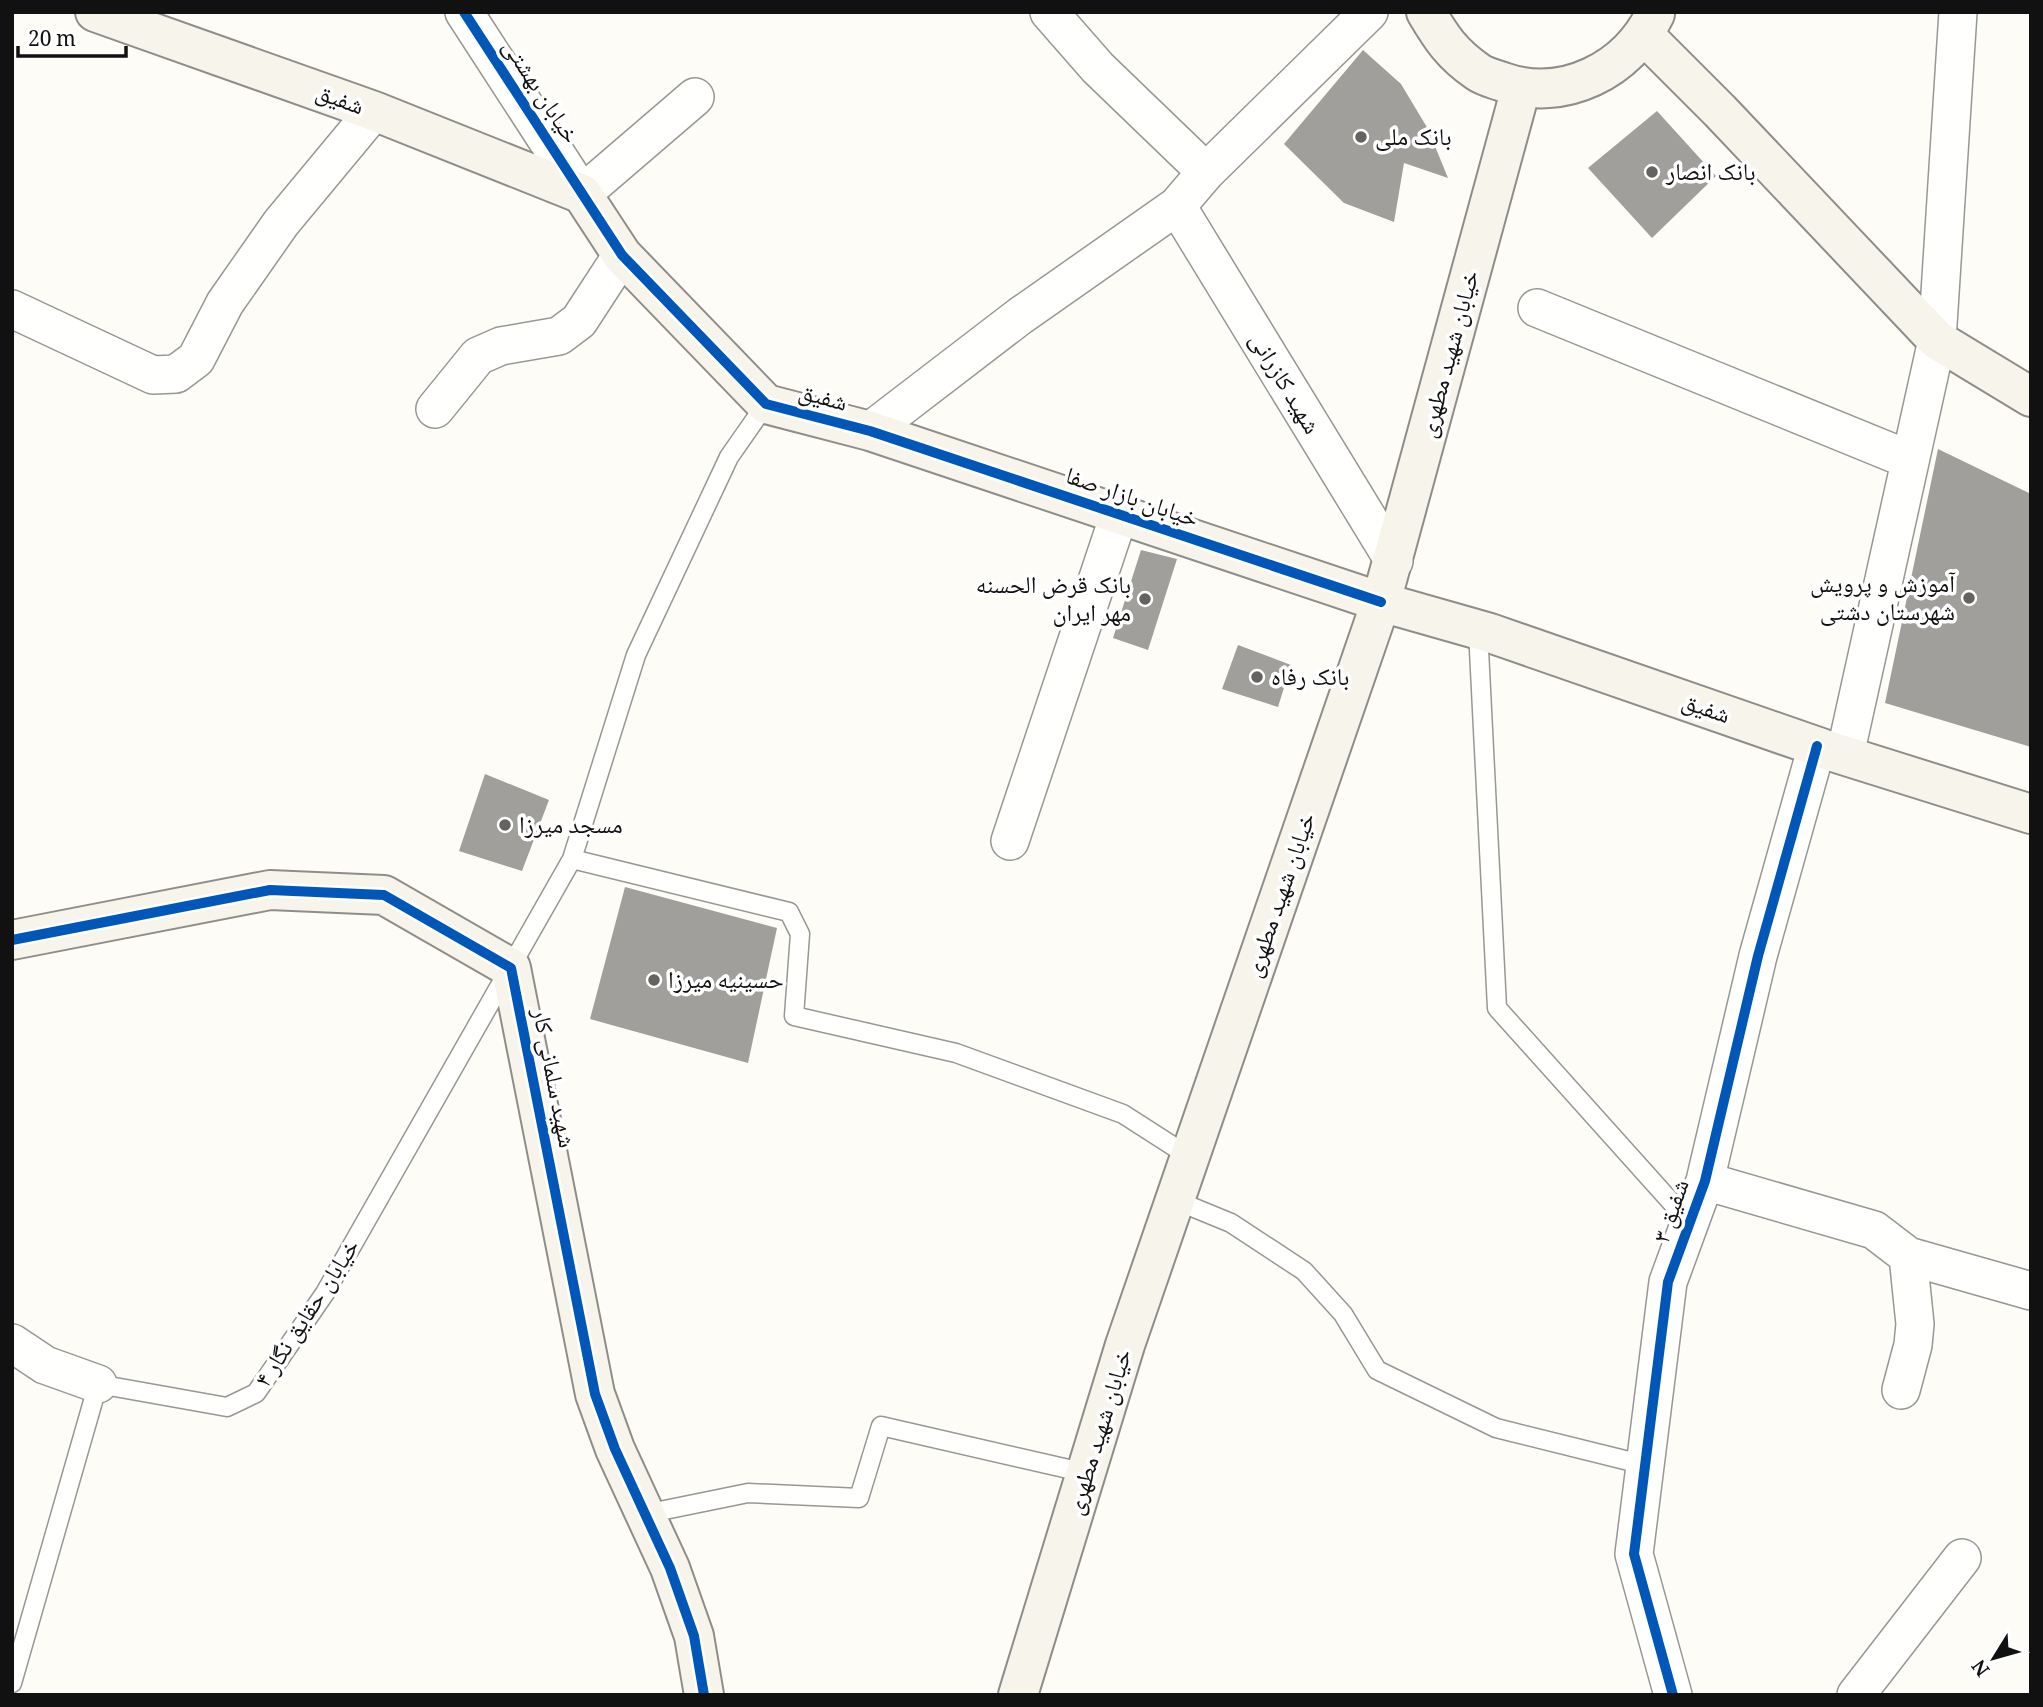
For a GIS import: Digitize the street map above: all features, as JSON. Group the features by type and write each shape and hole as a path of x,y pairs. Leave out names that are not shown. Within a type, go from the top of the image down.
{"main road":[{"name":"شفیق","path":"94,12 374,111 582,194"},
{"path":"1426,12 1448,47 1481,74 1521,88 1563,88 1603,73 1650,24 1720,111 1937,340 2031,397"},
{"name":"خیابان شهید مطهری","path":"1018,1695 1125,1345 1381,603 1521,88"},
{"path":"582,194 622,255 766,404"},
{"name":"شفیق","path":"766,404 870,431"},
{"name":"خیابان بازار صفا","path":"870,431 1381,603"},
{"name":"شفیق","path":"1381,603 1478,629 1831,751 2031,814"},
{"path":"12,940 270,890 384,895 512,968"},
{"name":"شهید سلمانی کار","path":"512,968 595,1394 615,1450 670,1568 694,1636 704,1695"}],"street":[{"name":"خیابان بهشتی","path":"464,12 582,194"},
{"path":"1049,12 1098,68 1206,172"},
{"path":"870,431 1020,316 1177,206 1206,172 1369,12"},
{"name":"شفیق ۳","path":"1673,1695 1634,1554 1668,1282 1705,1181 1758,956 1831,751 1910,460 1937,340 1958,12"},
{"path":"582,194 695,97"},
{"path":"12,309 153,375 176,374 196,359 225,303 281,223 374,111"},
{"name":"شهید کازرانی","path":"1177,206 1394,561"},
{"path":"435,409 478,356 501,346 559,336 579,321 622,255"},
{"path":"1537,308 1910,460"},
{"path":"1010,841 1119,515"},
{"path":"1705,1181 1874,1230 1908,1256 2031,1292"},
{"path":"1901,1390 1913,1346 1915,1324 1908,1256"},
{"path":"12,1343 45,1366 98,1384"},
{"path":"1856,1695 1962,1558"}],"lane":[{"name":"خیابان حقایق نگار ۴","path":"98,1384 227,1408 256,1393 325,1293 572,859 636,655 729,457 766,404"},
{"path":"1478,629 1497,1008 1690,1223"},
{"path":"572,859 789,912 800,934 794,1016 968,1058 1123,1114 1190,1157"},
{"path":"1175,1200 1231,1223 1304,1271 1343,1314 1377,1370 1496,1428 1645,1465"},
{"path":"12,1683 98,1384"},
{"path":"645,1514 748,1493 859,1498 881,1426 1086,1473"}],"building":[{"name":"بانک ملی","path":"1363,50 1401,84 1428,129 1448,178 1404,163 1394,222 1344,203 1284,144"},
{"name":"بانک انصار","path":"1657,111 1716,176 1652,238 1588,168"},
{"name":"آموزش و پرویش شهرستان دشتی","path":"1938,449 2031,494 2031,747 1885,703"},
{"name":"بانک قرض الحسنه مهر ایران","path":"1141,550 1177,559 1148,650 1113,638"},
{"name":"بانک رفاه","path":"1238,645 1291,665 1278,707 1222,689"},
{"path":"485,774 549,800 522,871 459,851"},
{"name":"حسینیه میرزا","path":"625,887 777,928 748,1063 590,1019"}],"cycle path":[{"path":"464,12 622,255 766,404 870,431 1381,602"},
{"path":"1673,1695 1634,1554 1668,1282 1705,1181 1758,956 1817,746"},
{"path":"12,940 270,890 384,895 511,968 595,1394 615,1449 670,1568 694,1636 704,1695"}],"place":[{"name":"بانک ملی","path":"1361,137"},
{"name":"بانک انصار","path":"1652,172"},
{"name":"آموزش و پرویش شهرستان دشتی","path":"1969,598"},
{"name":"بانک قرض الحسنه مهر ایران","path":"1145,599"},
{"name":"بانک رفاه","path":"1257,677"},
{"name":"مسجد میرزا","path":"505,825"},
{"name":"حسینیه میرزا","path":"654,980"}]}
